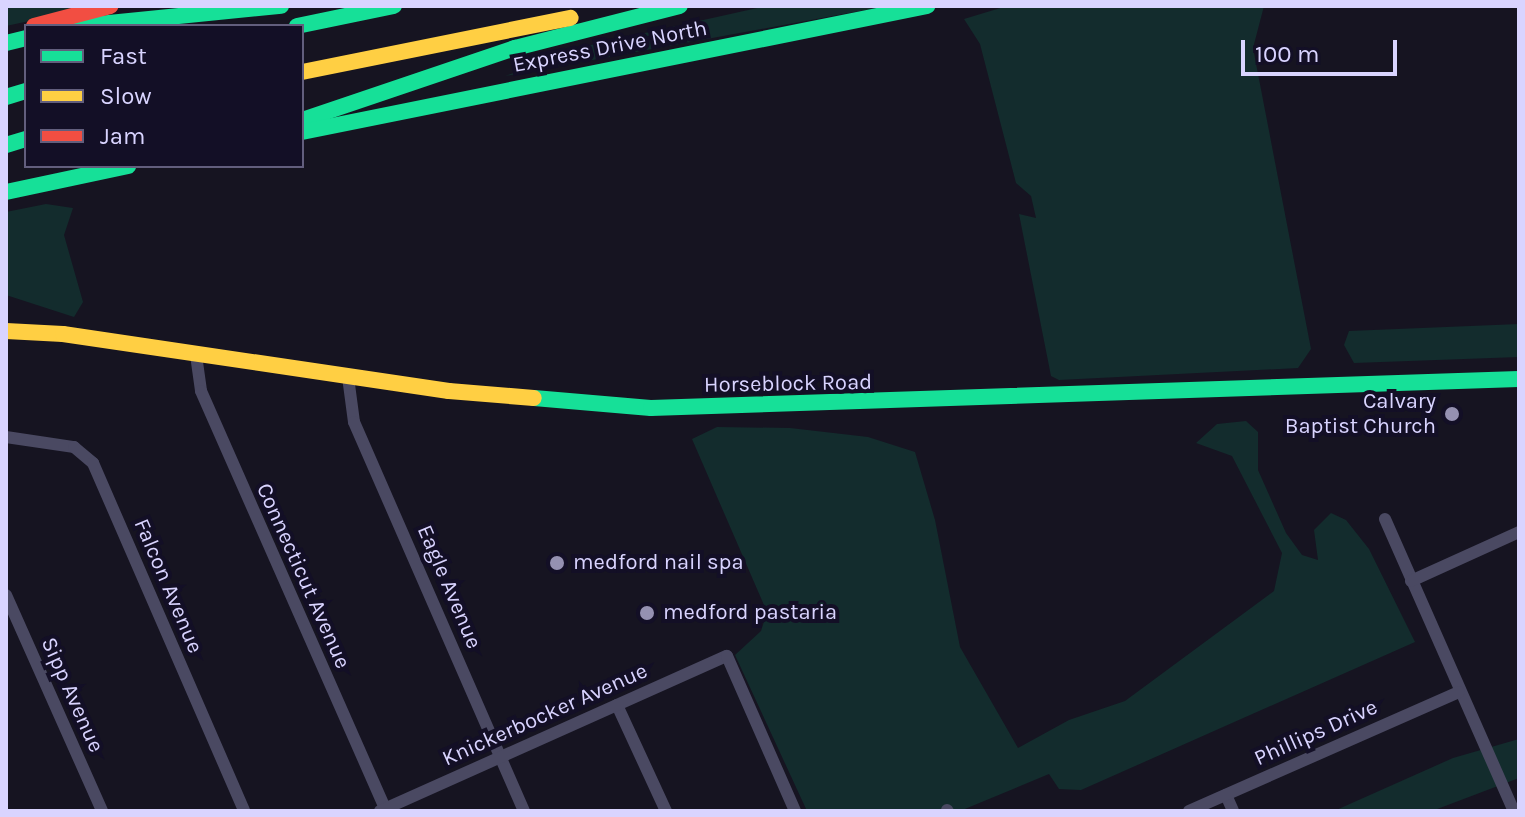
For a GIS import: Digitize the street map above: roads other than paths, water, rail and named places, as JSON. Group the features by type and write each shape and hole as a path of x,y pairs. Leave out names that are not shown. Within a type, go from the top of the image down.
{"main road":[{"path":"42,24 110,6"},
{"path":"92,24 142,16 281,6"},
{"path":"304,25 394,6"},
{"path":"304,72 630,6"},
{"path":"304,119 515,48 680,6"},
{"name":"Express Drive North","path":"304,132 927,6"},
{"path":"6,192 119,168"},
{"name":"Horseblock Road","path":"6,319 63,334 348,377 570,403 690,409 1519,379"},
{"name":"Horseblock Road","path":"6,331 63,334"}],"street":[{"name":"Connecticut Avenue","path":"196,355 198,381 233,467 383,810"},
{"name":"Eagle Avenue","path":"348,377 352,416 524,811"},
{"name":"Falcon Avenue","path":"6,437 74,447 93,463 244,811"},
{"path":"1385,519 1514,811"},
{"path":"1411,581 1519,532"},
{"name":"Sipp Avenue","path":"6,595 102,811"},
{"name":"Knickerbocker Avenue","path":"383,810 727,656 795,811"},
{"name":"Phillips Drive","path":"1189,811 1459,692"},
{"path":"617,705 666,811"},
{"path":"1226,795 1233,811"}],"place":[{"name":"Calvary Baptist Church","path":"1452,414"},
{"name":"medford nail spa","path":"557,563"},
{"name":"medford pastaria","path":"647,613"}]}
